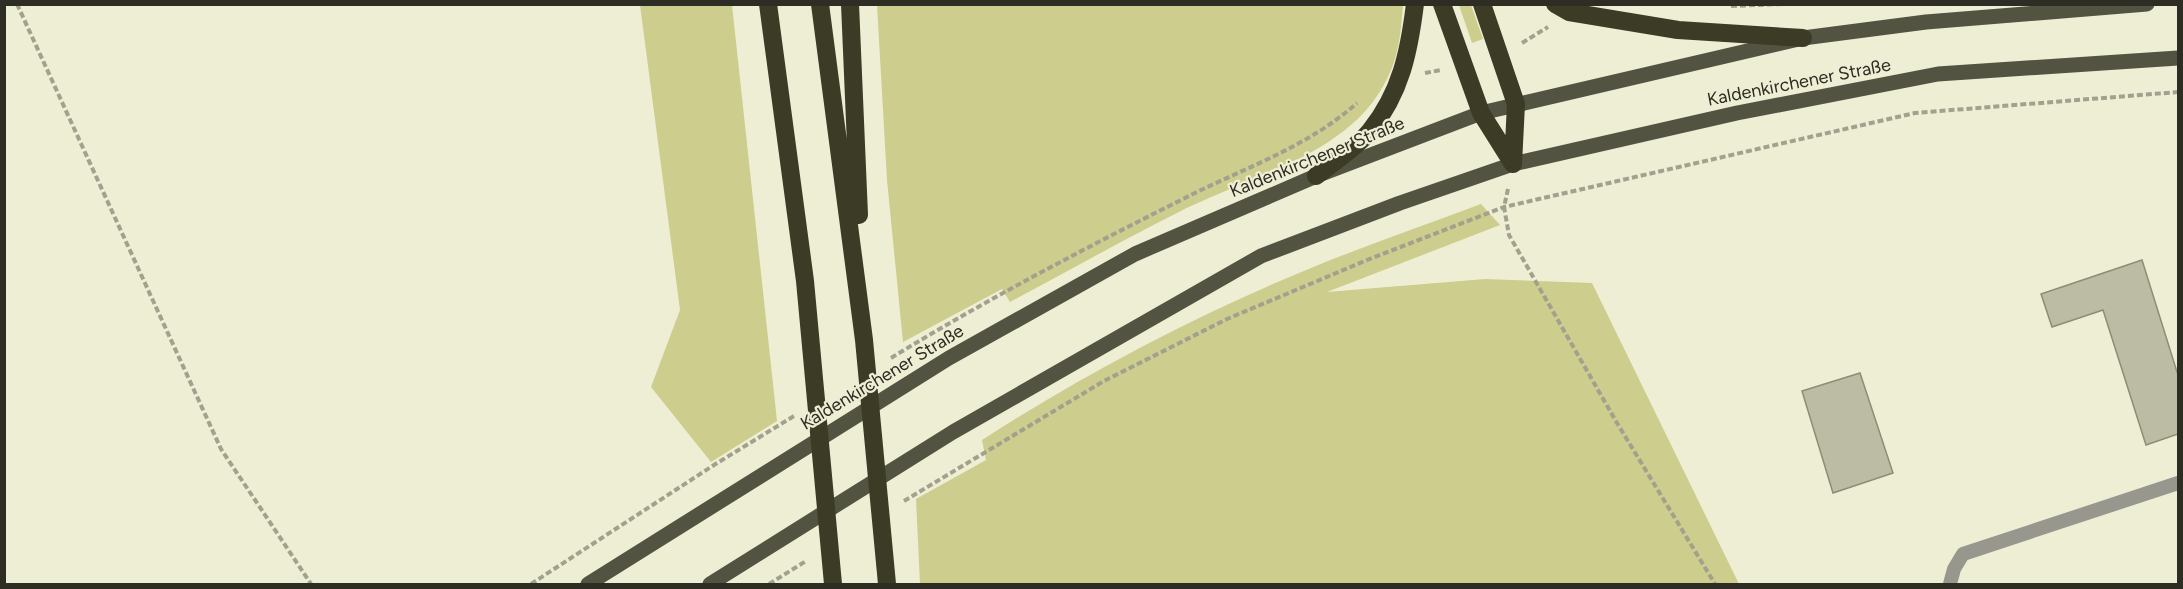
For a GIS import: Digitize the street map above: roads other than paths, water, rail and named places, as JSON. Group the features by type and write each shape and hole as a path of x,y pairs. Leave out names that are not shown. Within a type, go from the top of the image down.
{"highway":[{"path":"768,4 805,281 833,585"},
{"path":"820,4 864,340 887,585"},
{"path":"850,4 864,340"},
{"path":"1316,176 1369,132 1399,83 1415,4"},
{"path":"1442,4 1481,114 1513,164"},
{"path":"1482,4 1516,104 1513,164"},
{"path":"1562,8 1678,30 1803,39"}],"main road":[{"name":"Kaldenkirchener Straße","path":"588,585 740,487 949,358 1136,254 1316,176 1481,114 1803,39 1926,22 2147,4"},
{"name":"Kaldenkirchener Straße","path":"710,585 953,432 1261,256 1400,202 1513,164 1737,113 1938,74 2178,58"}],"lane":[{"path":"1950,585 1954,569 1963,554 2178,483"}]}
